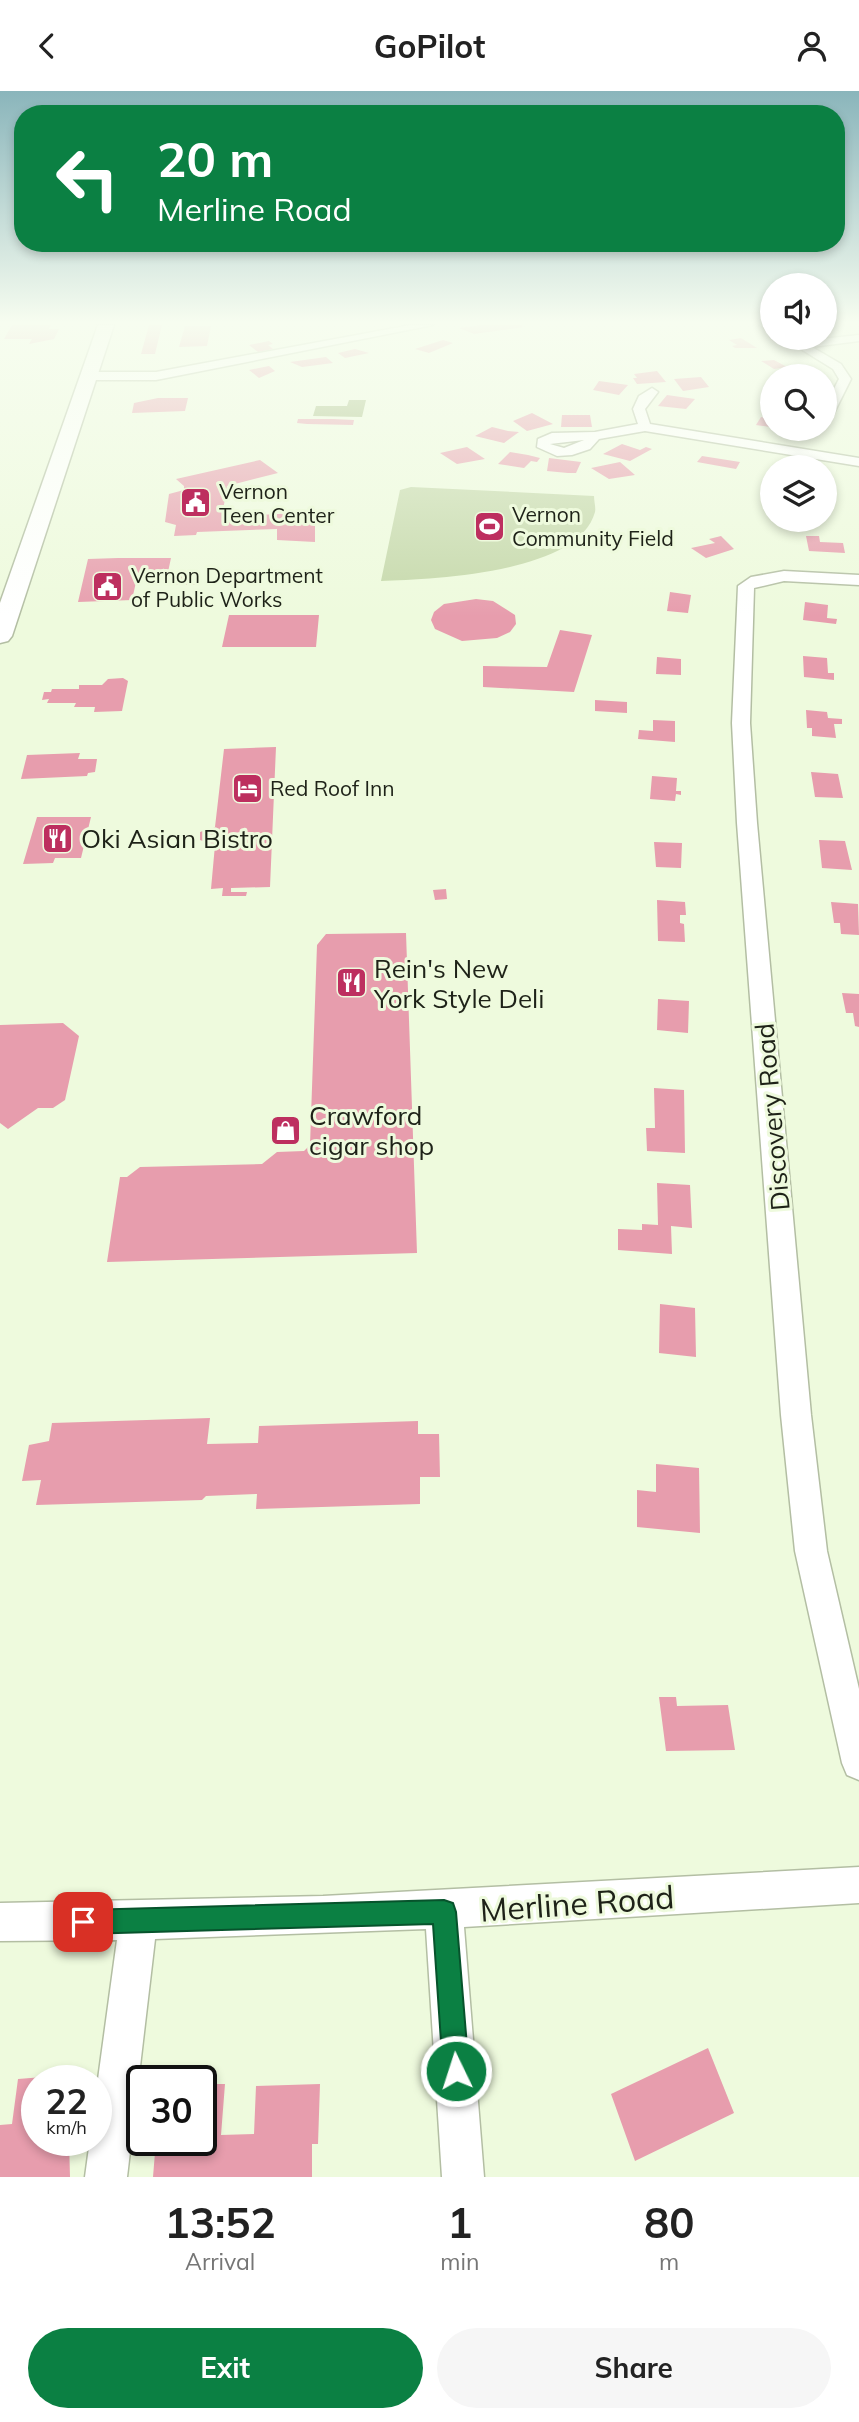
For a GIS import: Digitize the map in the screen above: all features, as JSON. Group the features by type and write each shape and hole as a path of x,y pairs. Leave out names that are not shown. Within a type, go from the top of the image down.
{"main road":[{"path":"0,636 72,422"}],"street":[{"path":"643,422 645,427"},
{"path":"594,436 645,427 859,462"},
{"path":"804,453 812,441"},
{"name":"Discovery Road","path":"859,580 776,576 756,579 746,586 741,723 796,1415 811,1551 859,1760"},
{"name":"Merline Road","path":"0,1922 138,1922 444,1912 859,1885"},
{"path":"444,1912 463,2177"},
{"path":"106,2177 138,1922"}],"shaded area":[{"name":"Vernon Community Field","path":"411,487 594,496 595,512 583,533 562,549 533,561 467,575 381,581 400,490"}],"building":[{"path":"297,422 354,422 353,425"},
{"path":"515,422 553,424 527,431"},
{"path":"561,422 591,422 592,427 561,427"},
{"path":"492,427 519,432 504,443 475,436"},
{"path":"622,444 640,450 646,447 652,449 630,461 603,454"},
{"path":"467,447 485,459 457,464 440,453"},
{"path":"510,452 540,458 537,462 531,461 524,468 498,464"},
{"path":"702,456 740,462 736,469 697,462"},
{"path":"549,458 581,462 576,473 547,471"},
{"name":"Vernon Teen Center","path":"260,460 278,473 227,486 222,517 315,512 320,514 321,521 315,522 315,542 277,540 277,529 197,532 196,535 174,536 176,525 165,522 169,494 184,490 184,486 176,479"},
{"path":"620,462 635,475 609,479 591,468"},
{"path":"721,536 734,549 706,558 691,548 715,543 709,539"},
{"path":"806,536 819,536 820,542 843,543 845,553 809,551"},
{"name":"Vernon Department of Public Works","path":"171,558 168,572 138,573 132,600 78,602 88,559"},
{"path":"201,575 199,585 175,585 177,576"},
{"path":"670,592 691,595 688,613 667,611"},
{"path":"476,599 493,601 515,615 516,624 510,632 497,638 462,641 435,629 431,620 434,612 444,604"},
{"path":"805,602 828,605 827,618 837,619 836,624 803,620"},
{"path":"229,615 319,615 316,647 222,647"},
{"path":"560,630 592,635 574,692 483,687 483,666 547,667"},
{"path":"803,656 827,658 828,673 834,673 834,680 804,677"},
{"path":"657,657 681,659 681,675 656,674"},
{"path":"123,678 128,681 122,711 94,712 95,707 74,707 76,703 47,703 49,699 42,700 44,692 51,692 52,689 79,689 79,685 102,685 108,679"},
{"path":"595,700 627,702 627,713 595,711"},
{"path":"806,710 827,712 828,718 842,719 842,724 834,724 836,738 812,736 812,728 807,728"},
{"path":"653,720 675,721 675,742 638,739 639,730 653,731"},
{"name":"Red Roof Inn","path":"276,747 270,887 231,888 231,892 247,892 246,896 222,896 223,888 211,889 215,845 200,840 200,832 215,827 224,749"},
{"path":"80,753 78,759 97,759 95,772 88,773 87,776 21,779 27,755"},
{"path":"811,772 838,774 843,798 815,797"},
{"path":"652,776 677,778 676,791 681,791 681,795 676,794 675,801 650,799"},
{"name":"Oki Asian Bistro","path":"37,817 91,817 81,858 55,858 53,863 23,864"},
{"path":"819,840 845,841 852,870 822,868"},
{"path":"654,842 682,843 681,868 656,867"},
{"path":"446,889 447,899 435,900 433,890"},
{"path":"657,900 685,902 686,915 680,915 680,923 684,924 685,942 658,941"},
{"path":"831,902 858,904 859,935 841,934 840,923 834,923"},
{"path":"406,933 417,1253 107,1262 120,1177 127,1177 140,1167 262,1164 277,1152 304,1151 310,1145 317,945 326,934"},
{"path":"842,993 859,994 859,1027 855,1026 853,1013 846,1013"},
{"path":"658,999 689,1001 688,1033 657,1030"},
{"path":"63,1023 79,1036 65,1100 53,1108 38,1108 8,1129 0,1123 0,1025"},
{"path":"654,1088 684,1090 685,1153 647,1151 646,1128 655,1128"},
{"path":"657,1183 690,1185 692,1228 671,1226 672,1254 618,1250 618,1229 642,1230 642,1224 658,1225"},
{"path":"660,1304 695,1308 696,1357 659,1353"},
{"path":"210,1418 207,1444 258,1443 259,1426 418,1421 418,1434 439,1434 440,1477 420,1477 420,1504 256,1509 257,1494 206,1496 202,1500 36,1505 41,1480 22,1481 29,1445 49,1441 52,1423"},
{"path":"656,1464 699,1468 700,1533 637,1527 637,1490 656,1492"},
{"path":"659,1697 676,1697 677,1706 728,1705 735,1750 666,1751"},
{"path":"708,2048 734,2113 635,2161 611,2094"},
{"path":"18,2079 21,2079 21,2156 69,2156 70,2177 0,2177 0,2125 12,2124"},
{"path":"217,2084 225,2084 221,2135 254,2134 256,2086 320,2084 318,2144 312,2144 312,2177 153,2177 155,2156 217,2156"}],"place":[{"name":"Vernon Teen Center","path":"196,503"},
{"name":"Vernon Community Field","path":"489,526"},
{"name":"Vernon Department of Public Works","path":"108,587"},
{"name":"Red Roof Inn","path":"247,788"},
{"name":"Oki Asian Bistro","path":"58,838"},
{"name":"Rein's New York Style Deli","path":"351,983"},
{"name":"Crawford cigar shop","path":"286,1130"}],"route":[{"path":"83,1922 444,1912 456,2071"}]}
